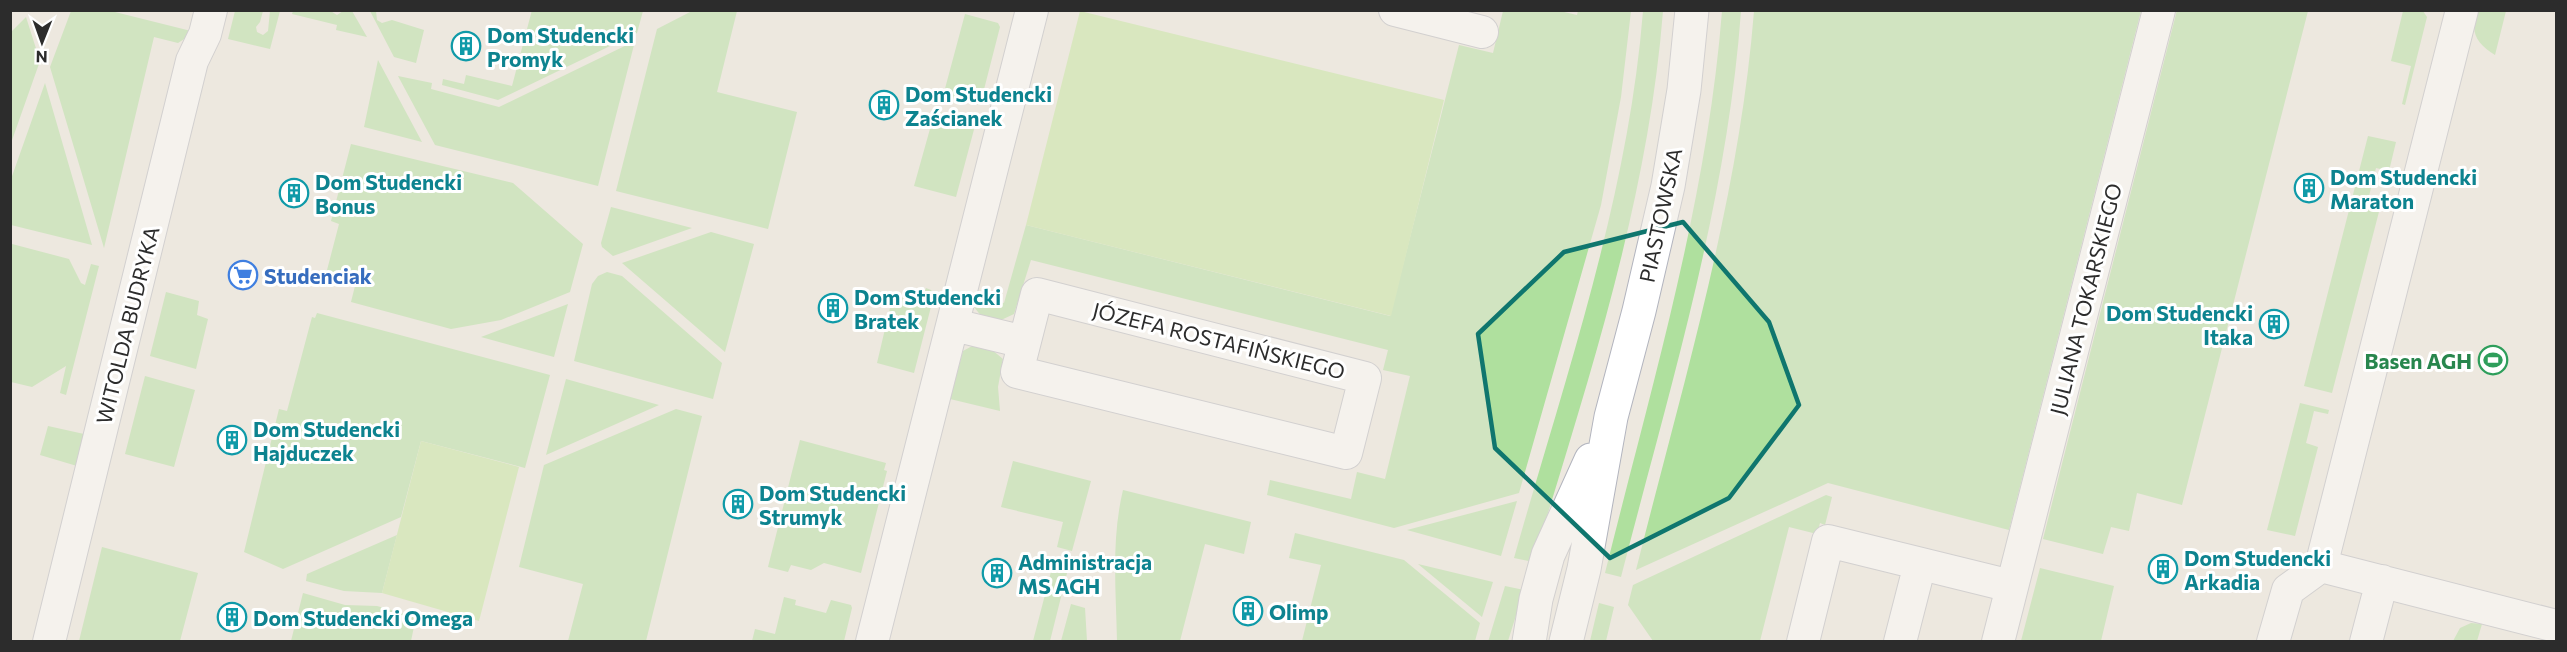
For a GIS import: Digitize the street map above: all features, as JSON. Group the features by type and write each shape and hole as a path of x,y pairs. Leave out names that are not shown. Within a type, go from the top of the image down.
{"street":[{"name":"WITOLDA BUDRYKA","path":"49,642 192,61 204,34 211,10"},
{"path":"872,642 1032,10"},
{"path":"1395,10 1482,32"},
{"name":"PIASTOWSKA","path":"1566,642 1584,569 1611,417 1668,186 1684,90 1692,10"},
{"name":"JULIANA TOKARSKIEGO","path":"1998,642 2159,10"},
{"path":"2273,642 2288,590 2297,581 2321,566 2462,10"},
{"name":"JÓZEFA ROSTAFIŃSKIEGO","path":"1037,294 1365,378 1346,453 1017,372 1024,342 1037,294"},
{"path":"954,325 1024,342"},
{"name":"PIASTOWSKA","path":"1529,642 1536,599 1548,555 1611,417"},
{"path":"1803,642 1828,541 2011,586"},
{"path":"1900,642 1920,564"},
{"path":"2321,566 2556,626"},
{"path":"2366,642 2382,581"}],"highlighted area":[{"path":"1683,222 1769,322 1799,405 1729,498 1610,558 1495,448 1478,334 1564,252"}],"green space":[{"path":"329,10 337,15 343,11 352,11 367,37 336,30 337,25 292,14 293,11"},
{"path":"532,10 643,11 637,33 498,100 442,85 443,79 464,84 466,75 512,86"},
{"path":"2177,10 2308,11 2182,505 2137,493 2129,531 2111,527 2103,554 2043,539"},
{"path":"71,11 111,11 195,32 178,43 154,37 104,248 50,67"},
{"path":"235,11 263,11 256,27 257,32 263,35 268,31 270,11 280,11 270,49 228,39"},
{"path":"370,11 376,11 377,20 382,23 392,20 424,30 416,63 394,57"},
{"path":"692,11 737,11 717,92 797,112 768,229 616,191 657,29"},
{"path":"1080,11 1444,100 1391,316 1026,225"},
{"path":"1503,11 1560,11 1577,15 1578,11 1631,11 1621,97 1601,205 1519,493 1394,528 1267,495 1270,480 1351,499 1357,472 1385,479 1410,376 1383,370 1388,350 1031,260 1014,314 999,321 982,317 974,307 977,297 1004,303 1026,225 1390,316 1459,45 1493,53"},
{"path":"1643,11 1663,11 1644,152 1630,221 1594,358 1533,562 1514,558 1573,355 1609,219 1624,150"},
{"path":"1722,11 1741,11 1734,83 1723,155 1694,296 1621,577 1605,573 1691,224 1715,82"},
{"path":"1754,11 2141,11 2009,530 1828,483 1636,570 1690,362 1722,223 1747,82"},
{"path":"2403,11 2423,11 2427,17 2405,105 2402,104 2411,66 2391,61"},
{"path":"2479,11 2506,11 2495,55 2479,42 2474,31"},
{"path":"965,14 998,23 1000,27 980,105 943,96"},
{"path":"26,17 40,61 11,143 11,32"},
{"path":"635,41 598,186 435,145 398,76 432,83 431,89 499,107"},
{"path":"378,60 422,142 364,127"},
{"path":"45,83 92,245 11,225 11,179"},
{"path":"935,111 976,122 956,197 914,186"},
{"path":"2368,136 2396,142 2389,171 2376,168 2368,200 2381,204 2332,393 2304,386"},
{"path":"351,144 513,183 583,244 570,292 501,320 451,329 351,302 356,282 326,274 339,224 331,221"},
{"path":"611,207 692,228 613,256 602,247 601,243"},
{"path":"711,232 754,244 725,352 622,263"},
{"path":"12,244 69,259 81,283 85,285 91,264 99,266 66,395 60,393 66,366 32,387 11,382"},
{"path":"607,272 622,276 722,363 713,399 574,361 592,284 598,276"},
{"path":"926,288 934,295 914,373 877,363 893,295 921,302"},
{"path":"166,292 199,301 197,315 208,319 196,369 150,356"},
{"path":"568,304 554,357 481,337"},
{"path":"317,313 550,375 525,468 421,441 401,517 283,569 244,552 279,409 287,411 312,317 315,318"},
{"path":"974,345 991,349 1003,359 998,387 1000,411 950,399 963,351"},
{"path":"145,376 195,390 174,467 125,454"},
{"path":"566,379 659,405 546,455"},
{"path":"2300,403 2329,410 2328,414 2314,411 2306,443 2318,447 2295,536 2267,530"},
{"path":"676,409 702,416 646,641 568,641 583,584 519,567 544,465"},
{"path":"48,426 84,434 77,466 40,455"},
{"path":"800,440 886,463 884,470 887,471 861,573 824,563 811,570 791,565 788,572 768,567"},
{"path":"421,441 519,467 479,621 382,593"},
{"path":"1013,461 1091,481 1072,551 1057,547 1063,522 1001,507"},
{"path":"1123,490 1251,522 1244,554 1205,544 1180,641 1117,641 1116,546"},
{"path":"1826,495 1832,497 1825,525 1820,523 1817,534 1789,527 1760,641 1653,641 1628,605 1633,585"},
{"path":"1517,501 1501,556 1407,530"},
{"path":"1295,533 1404,560 1480,623 1475,641 1302,641 1321,565 1289,558"},
{"path":"397,535 382,593 344,591 306,581 307,574"},
{"path":"102,547 198,573 180,641 79,641"},
{"path":"1054,560 1069,565 1050,641 1033,641"},
{"path":"1418,564 1493,582 1482,617"},
{"path":"2040,568 2114,586 2101,641 2021,641"},
{"path":"1505,586 1524,590 1508,641 1488,642"},
{"path":"303,593 345,605 377,606 416,617 411,641 291,641"},
{"path":"784,597 796,600 795,605 826,613 831,600 851,605 844,641 752,641 755,629 775,634"},
{"path":"1599,603 1614,607 1606,641 1590,641"},
{"path":"1071,604 1085,608 1087,641 1061,641"},
{"path":"2471,623 2482,624 2477,641 2453,641 2460,628"}],"place":[{"name":"Dom Studencki Promyk","path":"466,46"},
{"name":"Dom Studencki Zaścianek","path":"884,105"},
{"name":"Dom Studencki Maraton","path":"2309,188"},
{"name":"Dom Studencki Bonus","path":"294,193"},
{"name":"Studenciak","path":"243,275"},
{"name":"Dom Studencki Bratek","path":"833,308"},
{"name":"Dom Studencki Itaka","path":"2274,324"},
{"name":"Basen AGH","path":"2493,360"},
{"name":"Dom Studencki Hajduczek","path":"232,440"},
{"name":"Dom Studencki Strumyk","path":"738,504"},
{"name":"Dom Studencki Arkadia","path":"2163,569"},
{"name":"Administracja MS AGH","path":"997,573"},
{"name":"Olimp","path":"1248,611"},
{"name":"Dom Studencki Omega","path":"232,617"}]}
